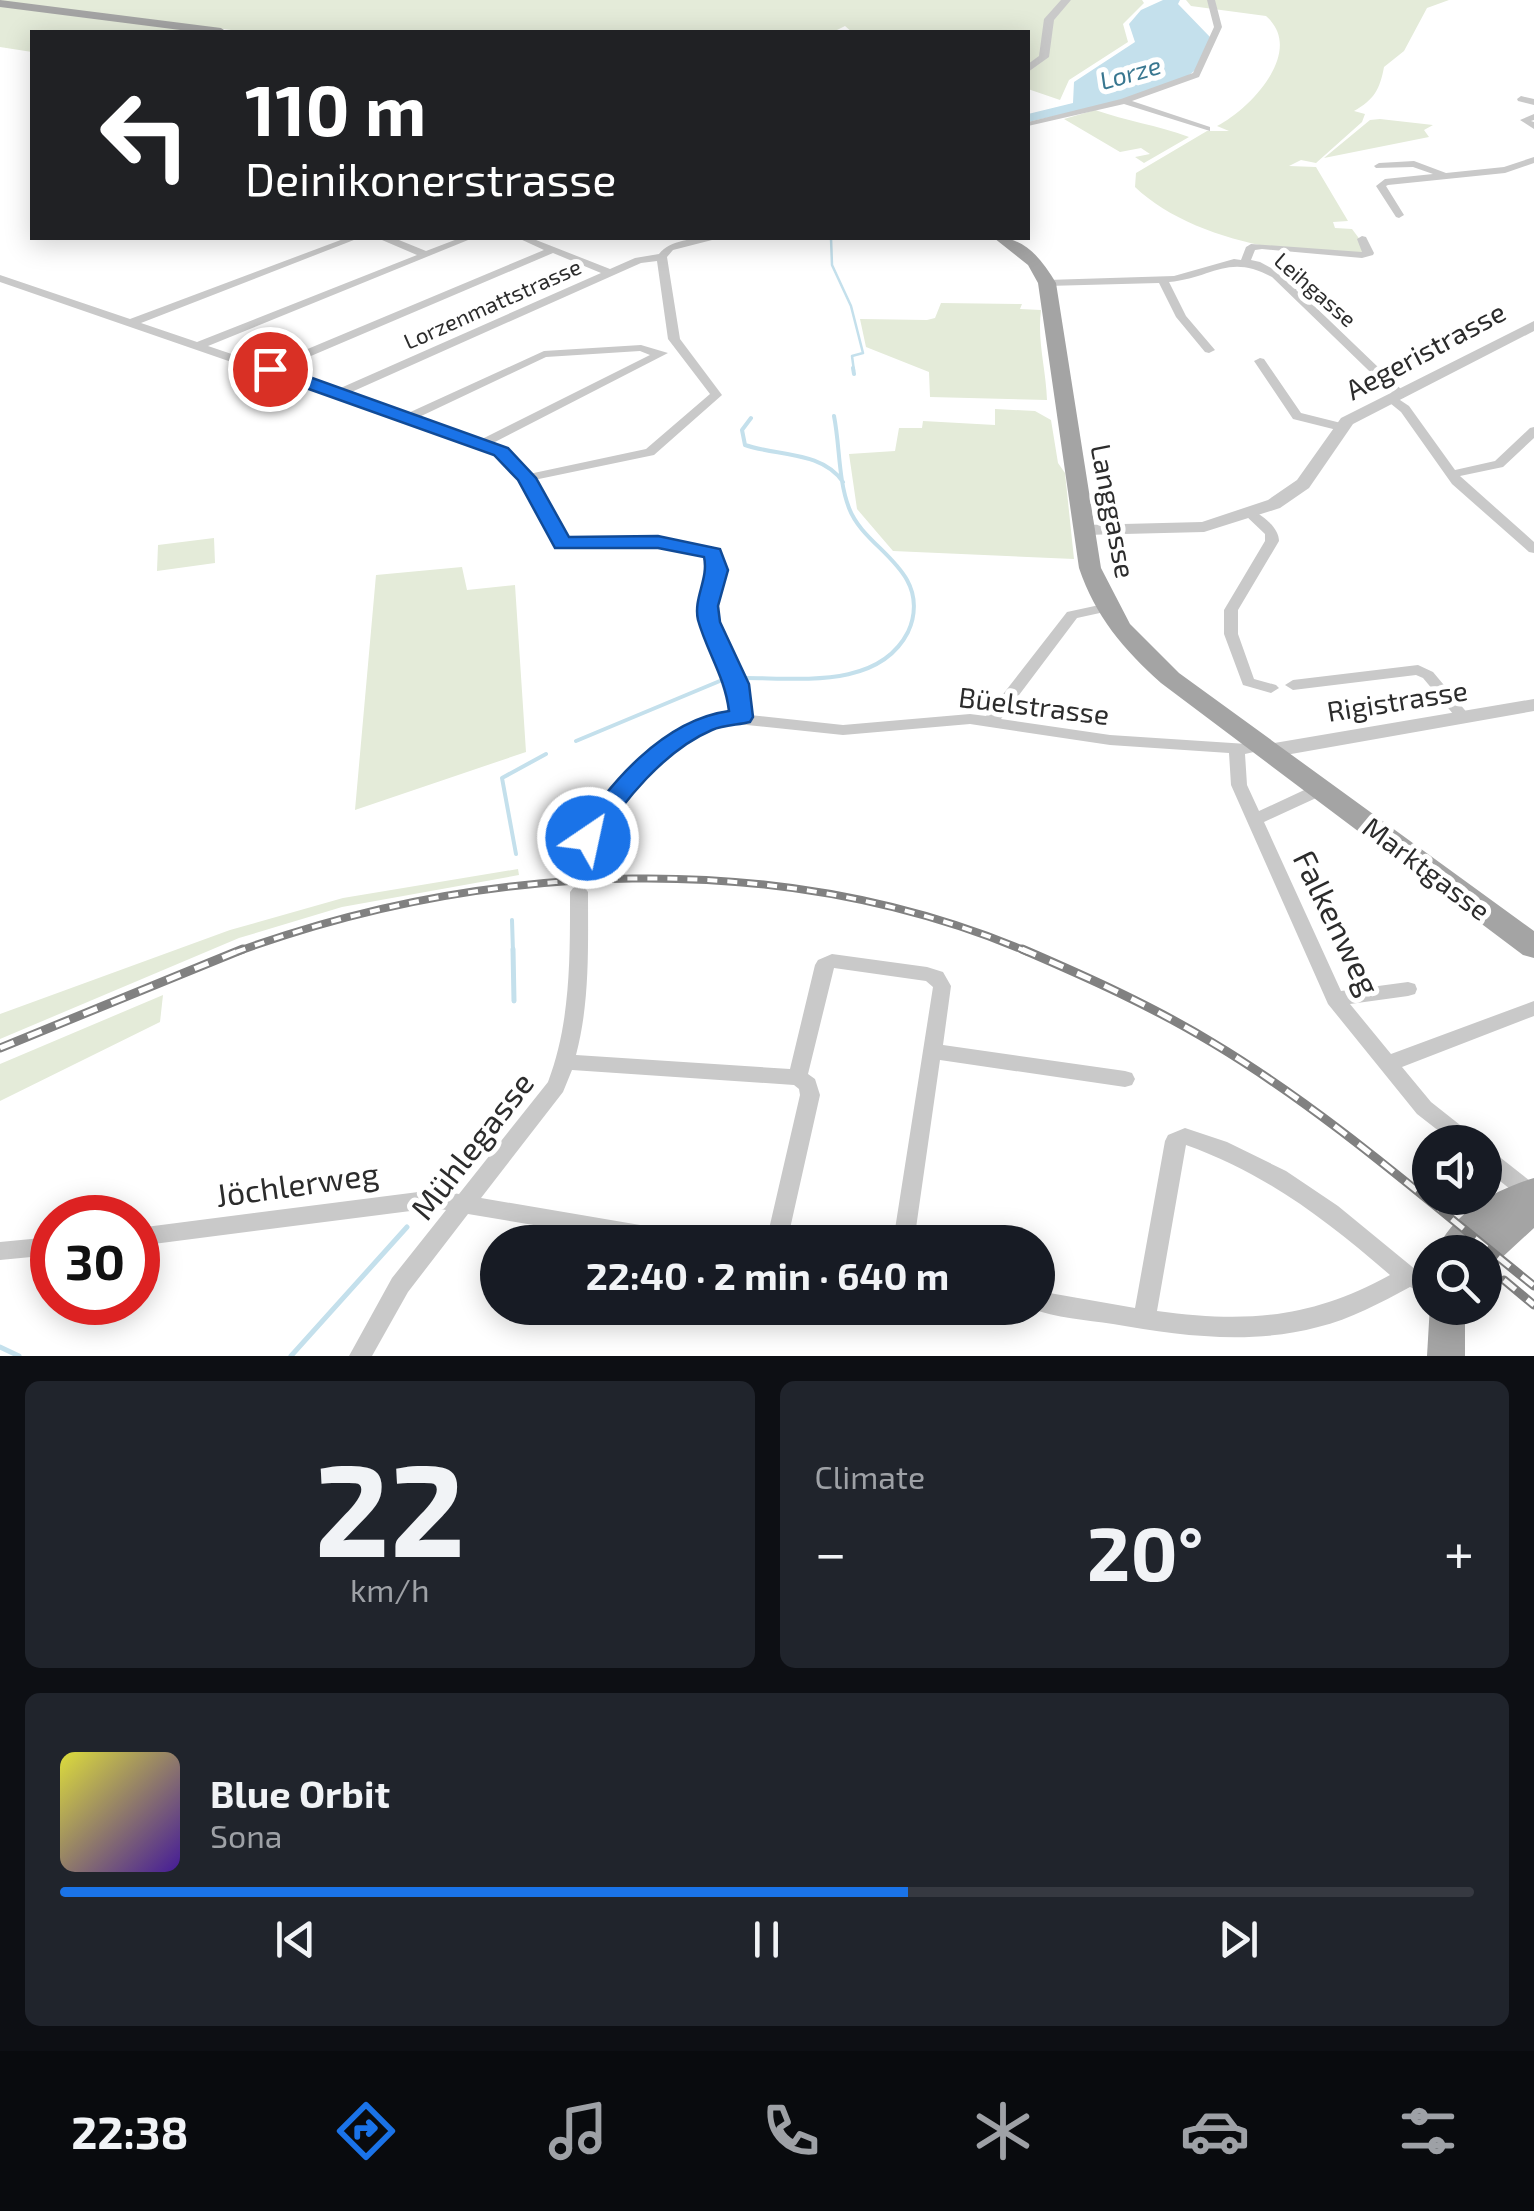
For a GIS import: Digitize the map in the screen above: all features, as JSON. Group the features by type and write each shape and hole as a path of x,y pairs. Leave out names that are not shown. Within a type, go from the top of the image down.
{"main road":[{"path":"0,4 205,30"},
{"path":"1005,240 1035,262 1047,283"},
{"name":"Langgasse","path":"1047,283 1090,568 1104,608 1144,656 1255,748"},
{"name":"Marktgasse","path":"1255,748 1320,789 1534,947"},
{"path":"1472,1235 1514,1196 1533,1194 1530,1209 1501,1235"},
{"path":"1446,1356 1447,1325"}],"street":[{"path":"1030,66 1044,56 1050,18 1066,0"},
{"path":"1030,124 1124,101 1196,75 1218,27 1210,0"},
{"path":"1521,99 1534,102"},
{"path":"1124,101 1207,129"},
{"path":"1534,117 1524,120 1534,126"},
{"path":"1400,215 1381,186 1385,182 1505,170 1534,160"},
{"path":"1379,166 1414,164 1443,175"},
{"path":"1047,283 1163,280 1245,262 1252,247 1262,246 1362,255 1368,253 1362,239"},
{"path":"133,322 349,240"},
{"path":"391,240 425,254"},
{"path":"200,344 463,240"},
{"path":"528,240 611,273"},
{"name":"Lorzenmattstrasse","path":"340,393 639,260 662,257 669,248 700,240"},
{"path":"270,369 552,250"},
{"path":"526,478 650,452 713,399 715,390 678,344 662,257"},
{"name":"Leihgasse","path":"1245,262 1276,275 1396,397 1452,474 1534,549"},
{"path":"0,278 482,443 501,452 526,478 562,544 658,542 713,553 717,570 707,606 737,684 742,717"},
{"path":"1163,280 1181,316 1209,350"},
{"name":"Aegeristrasse","path":"1084,530 1168,531 1250,514 1290,496 1303,484 1342,426 1534,325"},
{"path":"482,443 678,344"},
{"path":"410,418 544,354 641,348 660,354"},
{"path":"1260,361 1297,416 1342,426"},
{"path":"1452,474 1498,464 1534,430"},
{"path":"1250,514 1272,534 1272,542 1231,610 1230,622 1248,682 1272,688"},
{"path":"990,722 1072,615 1104,608"},
{"path":"1294,686 1418,670 1428,675 1464,718"},
{"name":"Rigistrasse","path":"1255,748 1534,704"},
{"name":"Büelstrasse","path":"742,717 843,730 939,720 990,722 1110,740 1255,748"},
{"name":"Mühlegasse","path":"360,1356 400,1285 539,1112 567,1062 580,981 580,883 588,838 624,788 695,727 742,717"},
{"name":"Falkenweg","path":"1255,748 1239,785 1336,999 1424,1108 1446,1125"},
{"path":"1257,818 1320,789"},
{"path":"798,1077 824,965 832,961 936,977 942,986 905,1225"},
{"path":"1336,999 1408,989"},
{"path":"1387,1064 1534,1008"},
{"path":"932,1051 1125,1079"},
{"path":"567,1062 798,1077 808,1084 810,1095 781,1225"},
{"path":"1144,1320 1175,1141 1186,1136 1271,1169 1314,1197 1412,1275"},
{"path":"1502,1170 1533,1194"},
{"name":"Jöchlerweg","path":"160,1234 434,1198 585,1225"},
{"path":"0,1251 30,1248"},
{"path":"1055,1305 1212,1330 1276,1330 1324,1320 1412,1284"}],"green space":[{"path":"0,0 1144,3 1123,24 1128,42 1069,80 1060,100 1030,90 1030,30 850,30 845,26 837,30 231,30 33,5 20,7 198,30 30,30 30,52 0,47"},
{"path":"1186,0 1449,0 1427,8 1404,51 1384,67 1375,93 1354,111 1365,114 1362,122 1316,163 1301,160 1289,166 1316,167 1348,221 1333,222 1335,228 1352,229 1364,245 1363,252 1305,252 1242,241 1183,219 1135,187 1136,173 1207,131 1229,131 1217,126 1258,93 1277,62 1277,30 1266,16 1191,6"},
{"path":"1095,110 1189,137 1144,163 1135,157 1150,154 1141,148 1120,152 1064,119"},
{"path":"1370,120 1433,125 1424,130 1429,137 1324,158"},
{"path":"941,303 1022,304 1020,309 1041,310 1047,400 930,397 929,372 866,347 860,319 927,320 935,318"},
{"path":"995,409 1035,411 1051,420 1058,463 1065,473 1074,559 893,551 857,509 849,454 895,451 899,428 922,428 923,421 995,425"},
{"path":"214,538 215,563 157,571 158,545"},
{"path":"462,567 467,590 515,585 526,752 355,810 376,575"},
{"path":"518,869 519,875 342,907 239,938 0,1039 0,1014 230,930 343,898"},
{"path":"163,995 160,1022 0,1101 0,1064"}],"water":[{"name":"Lorze","path":"1163,0 1180,0 1178,4 1210,37 1202,61 1193,72 1139,96 1030,122 1030,114 1073,103 1074,82 1135,42 1129,24 1141,10"}],"waterway":[{"path":"831,240 832,265 851,306 863,353 852,356 854,371"},
{"path":"853,368 854,374"},
{"path":"834,416 842,481"},
{"path":"751,418 742,430 745,445 811,460 842,481"},
{"path":"746,678 813,678 858,672 895,650 911,626 914,612 910,586 854,518 842,481"},
{"path":"576,741 727,678"},
{"path":"516,854 502,778 546,754"},
{"path":"512,920 513,952"},
{"path":"513,949 514,1001"},
{"path":"291,1356 407,1227"},
{"path":"0,1347 19,1356"}],"railway":[{"path":"236,952 332,922 430,899 531,884 632,878 734,882 834,895 933,918 1028,952"},
{"path":"0,1048 243,949"},
{"path":"1022,949 1143,1004 1256,1070 1378,1159 1534,1286"},
{"path":"1504,1280 1534,1305"}],"route":[{"path":"270,369 501,452 526,478 562,544 658,542 713,553 717,570 707,606 715,640 737,684 742,717 710,721 683,735 608,804 588,838"}]}
